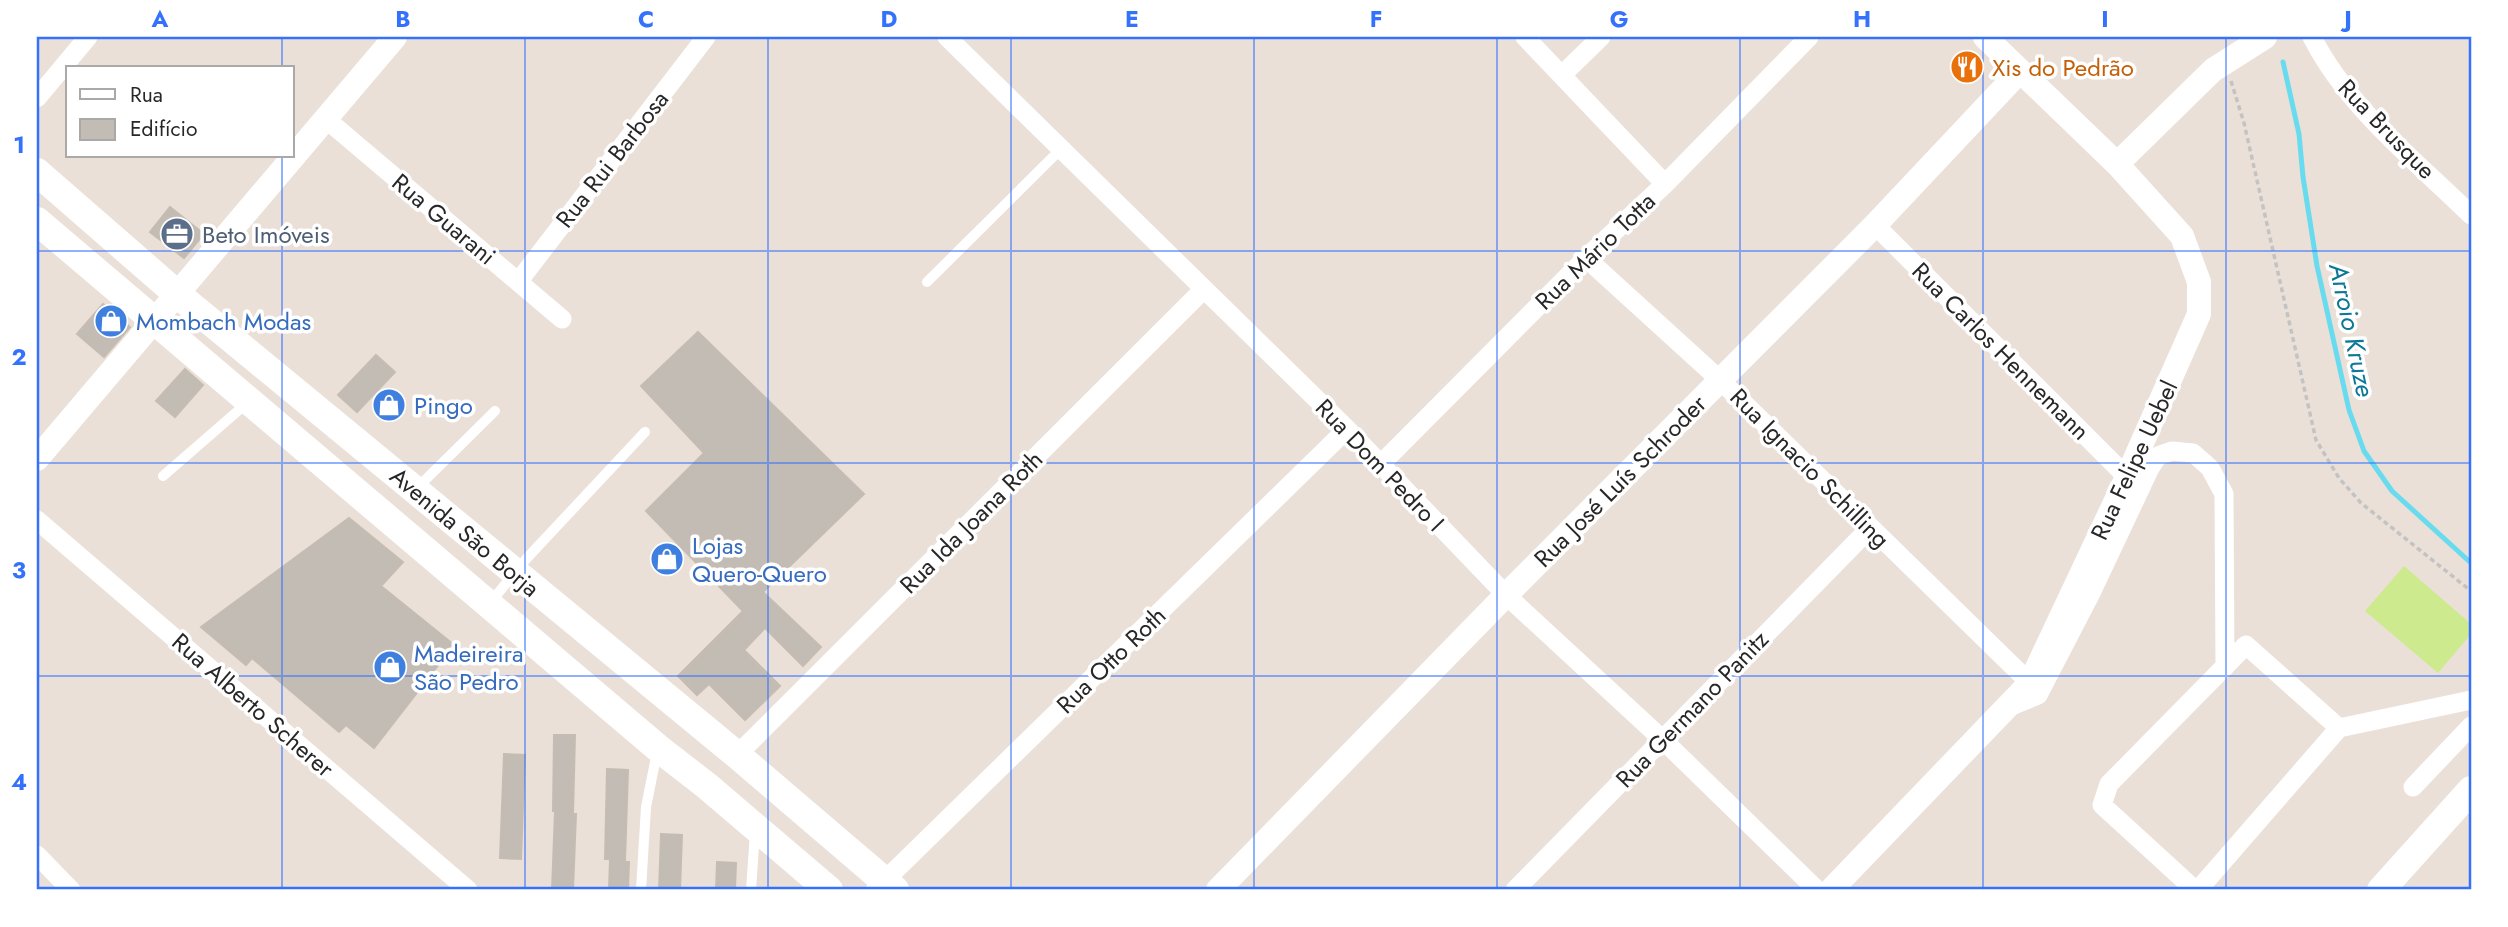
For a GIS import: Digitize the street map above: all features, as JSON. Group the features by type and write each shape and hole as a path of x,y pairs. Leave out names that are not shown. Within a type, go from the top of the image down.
{"main road":[{"name":"Avenida São Borja","path":"37,172 177,294 737,755 884,887"},
{"name":"Avenida São Borja","path":"37,221 657,748 829,890"},
{"path":"2381,890 2471,790"}],"street":[{"path":"37,98 88,37"},
{"path":"294,157 396,37"},
{"name":"Rua Rui Barbosa","path":"518,282 706,37"},
{"name":"Rua Dom Pedro I","path":"947,37 1347,429 1506,594 1662,739 1816,890"},
{"path":"1525,37 1665,184"},
{"path":"1562,75 1601,37"},
{"name":"Rua Mário Totta","path":"1380,465 1586,258 1665,184 1809,37"},
{"name":"Rua Felipe Uebel","path":"1831,890 2029,682 2127,477 2199,314 2199,282 2182,236 2117,164 1985,37"},
{"name":"Rua Brusque","path":"2312,37 2320,54 2355,102 2471,215"},
{"path":"2117,164 2213,70 2256,39"},
{"name":"Rua José Luís Schroder","path":"1219,890 1506,594 1875,225 2020,71"},
{"name":"Rua Guarani","path":"326,119 562,320"},
{"path":"37,459 154,318 293,158"},
{"name":"Rua Carlos Hennemann","path":"1875,225 2127,477"},
{"name":"Rua Ignacio Schilling","path":"1586,258 1720,380 2029,682"},
{"name":"Rua Ida Joana Roth","path":"737,755 1204,289"},
{"name":"Rua Otto Roth","path":"884,887 1347,429"},
{"path":"2004,709 2038,695 2092,591 2150,468 2158,456 2172,450 2193,453 2210,468 2224,494 2225,667"},
{"name":"Rua Alberto Scherer","path":"37,520 459,887"},
{"name":"Rua Germano Panitz","path":"1515,890 1870,528"},
{"path":"2339,728 2246,645 2109,784 2102,805 2196,890 2339,728 2471,700"},
{"path":"2413,787 2471,726"},
{"path":"37,855 71,890"}],"lane":[{"path":"927,282 1061,149"},
{"path":"163,476 250,400"},
{"path":"415,490 495,411"},
{"path":"490,604 527,558 645,432"},
{"path":"641,890 646,807 657,748"},
{"path":"751,890 755,828"}],"path":[{"path":"2225,62 2244,124 2316,440 2339,478 2361,503 2471,592"}],"green space":[{"path":"2404,566 2471,624 2471,634 2438,673 2365,611"}],"building":[{"path":"170,207 204,234 184,258 150,232"},
{"path":"103,304 130,327 104,357 77,334"},
{"path":"698,332 864,494 763,592 821,647 803,666 765,628 744,650 780,686 745,720 709,684 697,695 678,676 743,611 646,511 704,453 641,386"},
{"path":"376,355 395,372 357,412 338,395"},
{"path":"185,369 203,385 175,417 156,401"},
{"path":"349,518 403,562 381,586 454,645 374,748 346,725 339,732 252,658 246,665 201,627"},
{"path":"554,735 575,735 573,890 552,890"},
{"path":"504,754 525,755 521,859 500,858"},
{"path":"607,769 628,770 625,862 629,862 628,890 609,890 610,859 605,859"},
{"path":"661,834 682,835 680,890 659,890"},
{"path":"717,862 736,863 735,890 716,890"}],"waterway":[{"name":"Arroio Kruze","path":"2283,62 2299,134 2317,266 2349,410 2364,451 2392,491 2471,563"}],"place":[{"name":"Xis do Pedrão","path":"1967,67"},
{"name":"Beto Imóveis","path":"177,234"},
{"name":"Mombach Modas","path":"111,321"},
{"name":"Pingo","path":"389,405"},
{"name":"Lojas Quero-Quero","path":"667,559"},
{"name":"Madeireira São Pedro","path":"390,667"}]}
